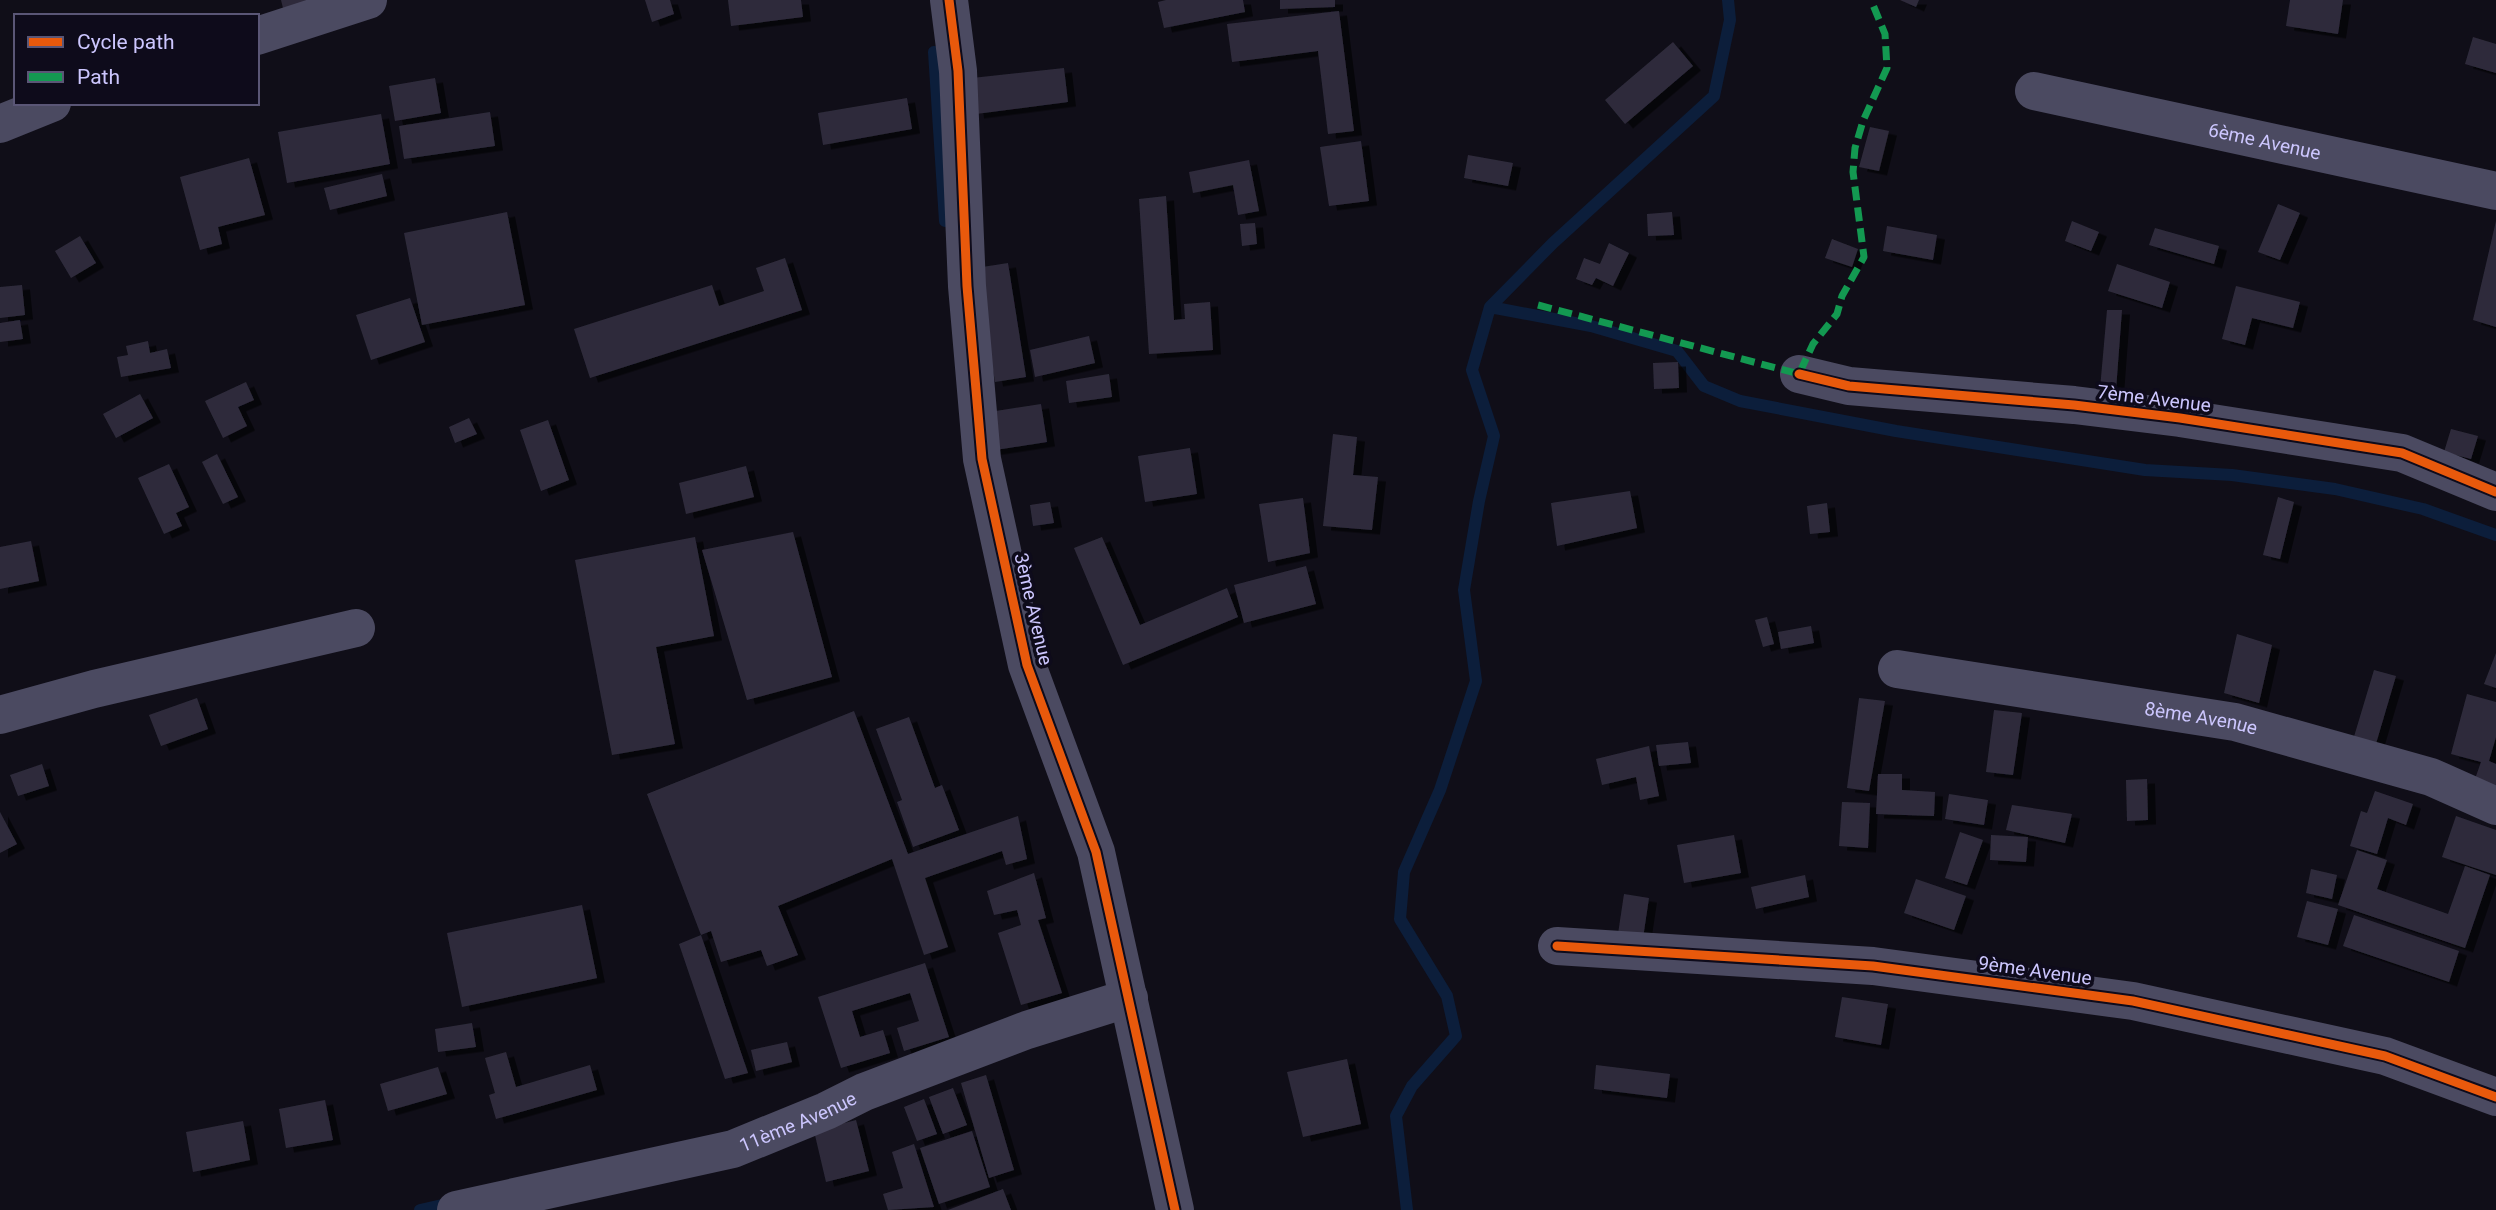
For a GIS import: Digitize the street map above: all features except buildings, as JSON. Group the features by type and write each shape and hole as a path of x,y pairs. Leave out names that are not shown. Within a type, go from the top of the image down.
{"street":[{"path":"259,35 368,0"},
{"name":"3ème Avenue","path":"949,0 958,71 967,286 982,459 1027,665 1096,852 1175,1210"},
{"name":"6ème Avenue","path":"2034,90 2496,191"},
{"path":"0,124 47,105"},
{"name":"7ème Avenue","path":"1800,374 1849,386 2140,413 2402,453 2496,492"},
{"path":"0,715 94,689 356,628"},
{"name":"8ème Avenue","path":"1896,669 2235,722 2431,777 2496,806"},
{"name":"9ème Avenue","path":"1557,946 1873,966 2133,1001 2385,1056 2496,1097"},
{"name":"11ème Avenue","path":"456,1210 733,1149 864,1092 1027,1030 1129,998"}],"waterway":[{"path":"1407,1210 1396,1116 1412,1086 1456,1036 1447,996 1400,919 1404,872 1440,790 1476,681 1464,590 1479,501 1494,436 1472,370 1490,307 1553,243 1714,96 1730,20 1728,0"},
{"path":"934,52 945,221"},
{"path":"1490,307 1591,326 1677,351 1704,386 1740,401 1896,431 2145,470 2232,475 2335,489 2423,509 2496,535"},
{"path":"420,1210 451,1203"}],"marked path":[{"path":"1538,305 1799,374 1813,344 1837,314 1842,296 1864,257 1853,172 1855,148 1863,121 1887,68 1885,34 1871,0"}],"cycle path":[{"path":"949,0 958,71 967,286 982,459 1027,665 1096,852 1175,1210"},
{"path":"1799,374 1849,386 2074,405 2180,418 2402,453 2496,492"},
{"path":"1557,946 1873,966 2133,1001 2385,1056 2496,1097"}]}
